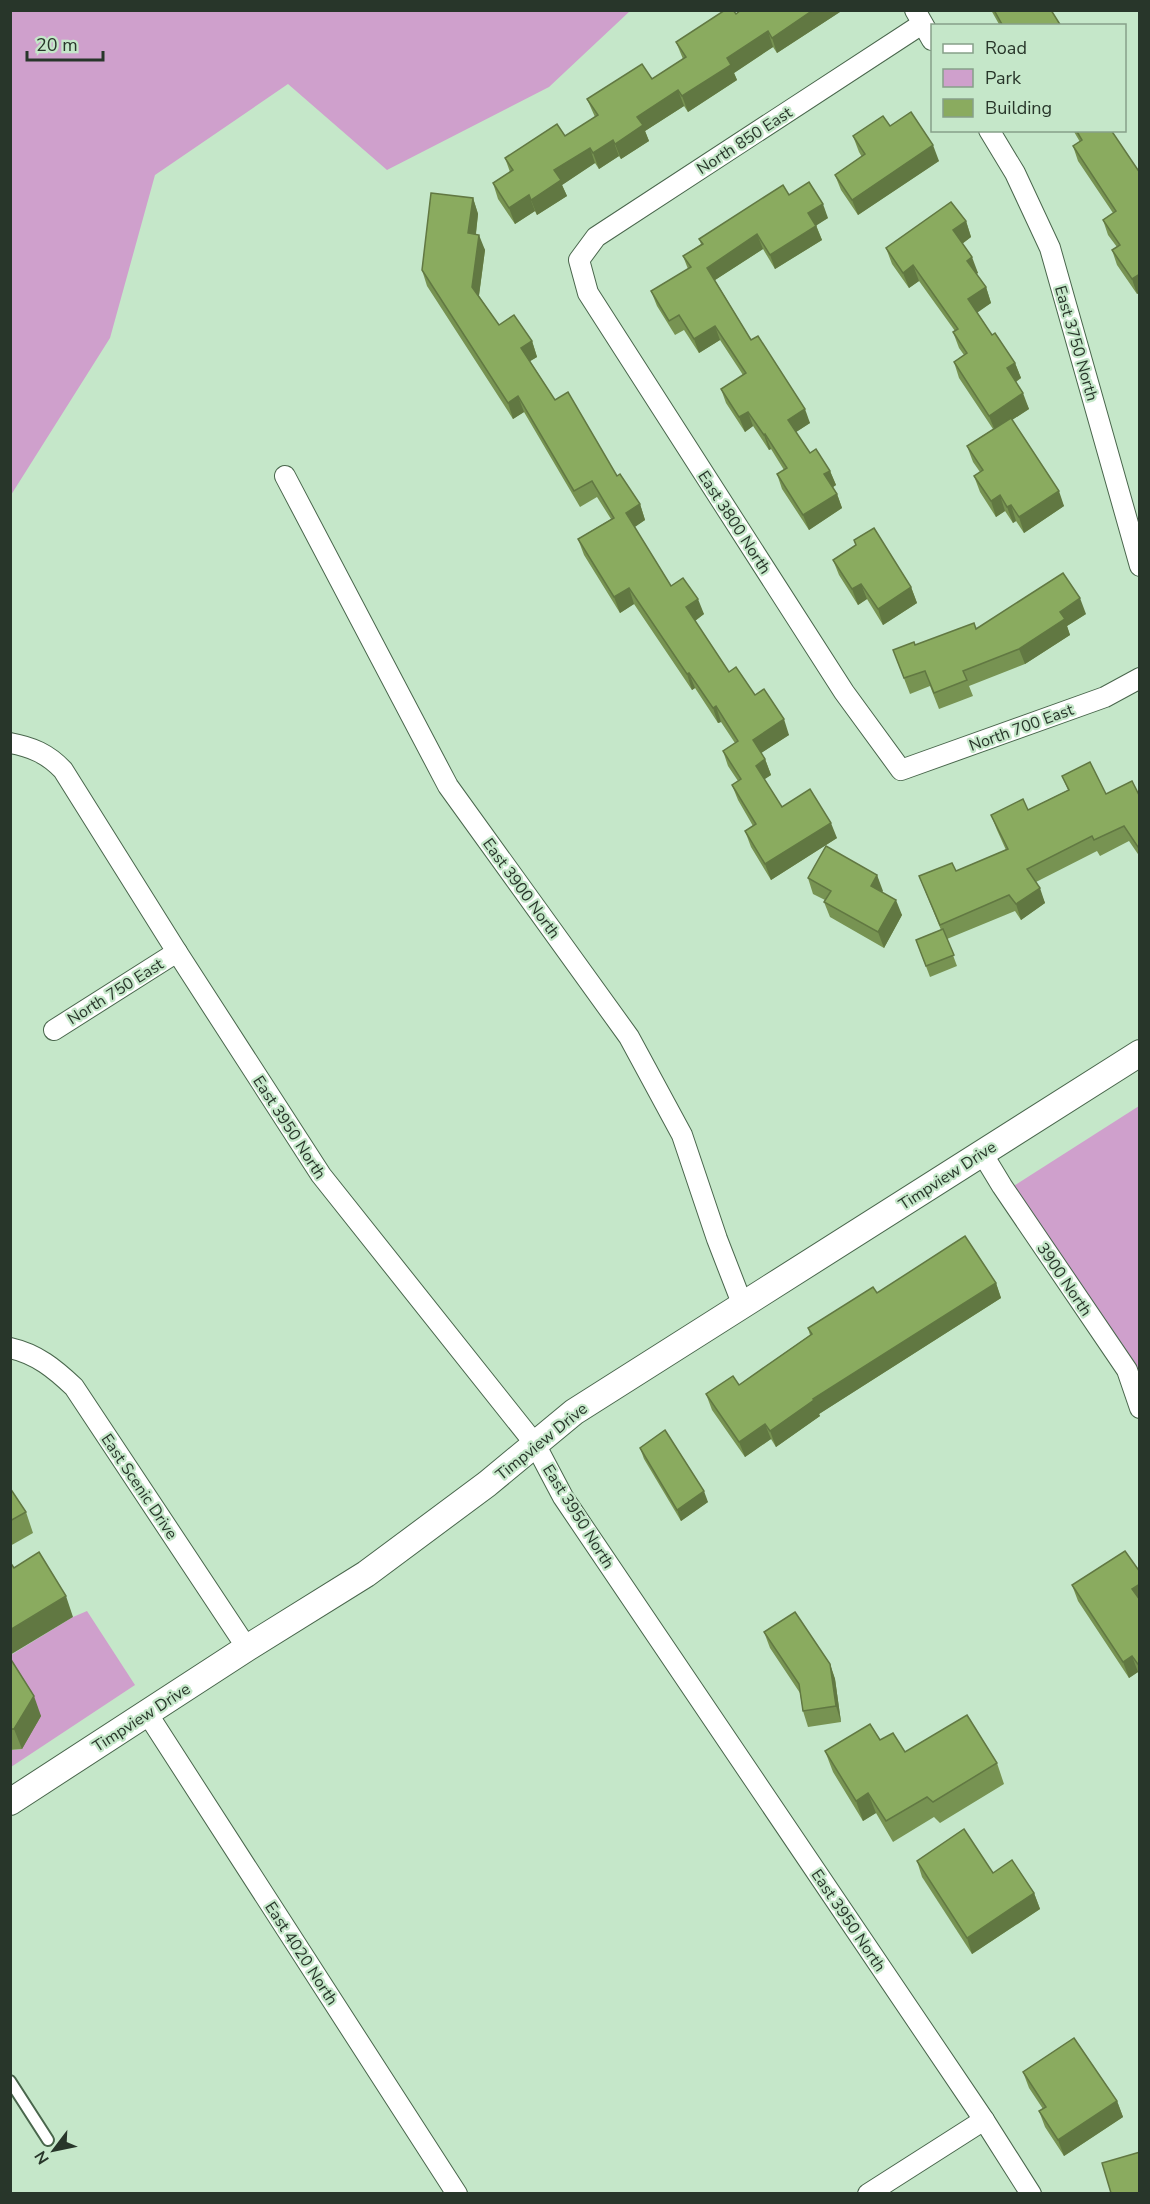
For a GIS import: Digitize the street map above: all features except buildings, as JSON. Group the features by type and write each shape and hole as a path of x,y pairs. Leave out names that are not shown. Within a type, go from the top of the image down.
{"street":[{"name":"North 850 East","path":"582,267 579,260 596,237 923,25"},
{"name":"East 3750 North","path":"990,132 1015,173 1050,248 1140,566"},
{"name":"East 3800 North","path":"582,267 588,292 844,692 900,770"},
{"name":"East 3900 North","path":"285,476 448,786 622,1027 639,1056 682,1134 717,1239 743,1306"},
{"name":"North 700 East","path":"900,770 1105,697 1140,678"},
{"name":"East 3950 North","path":"10,743 36,749 54,760 63,770 321,1175 535,1444 563,1497 1031,2193"},
{"name":"North 750 East","path":"54,1030 177,952"},
{"name":"Timpview Drive","path":"10,1802 247,1648 366,1574 488,1484 574,1412 1140,1053"},
{"name":"3900 North","path":"982,1153 1127,1370 1140,1408"},
{"name":"East Scenic Drive","path":"10,1348 38,1358 74,1387 247,1648"},
{"name":"East 4020 North","path":"147,1713 457,2193"},
{"path":"868,2193 984,2120"}],"lane":[{"path":"10,2081 48,2140"}],"green space":[{"path":"11,10 630,11 549,87 387,170 288,84 155,175 110,338 11,495"},
{"path":"1139,1106 1139,1388 1012,1187"},
{"path":"87,1611 135,1685 11,1767 11,1750 22,1749 11,1655 73,1617"}]}
